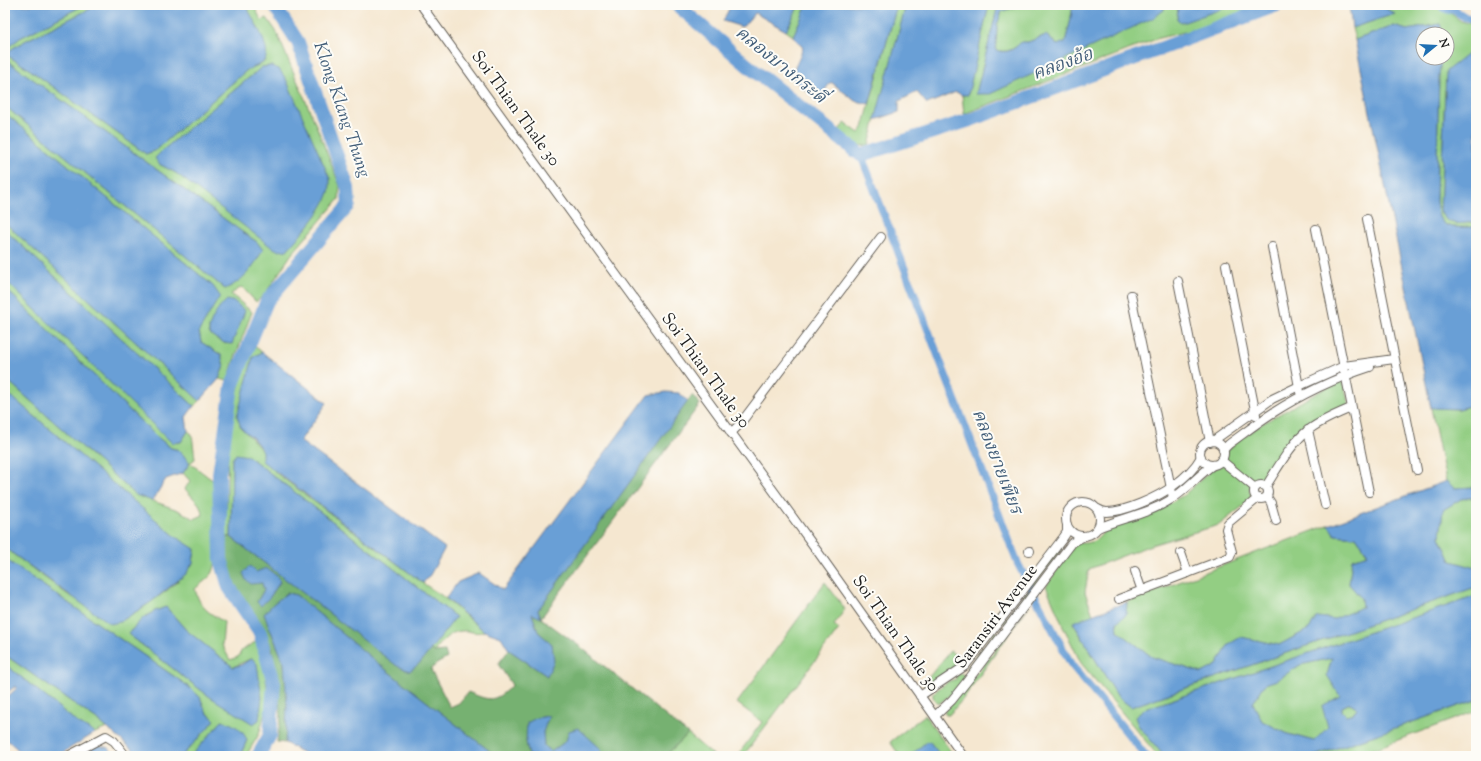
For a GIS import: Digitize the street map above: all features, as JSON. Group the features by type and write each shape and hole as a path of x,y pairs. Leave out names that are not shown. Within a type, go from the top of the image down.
{"street":[{"name":"Soi Thian Thale 30","path":"421,5 963,756"},
{"path":"1367,219 1417,470"},
{"path":"1316,229 1369,492"},
{"path":"731,433 740,424 882,237"},
{"path":"1272,247 1301,396"},
{"path":"1226,265 1258,424"},
{"path":"1178,281 1212,442"},
{"path":"1131,295 1173,498"},
{"path":"1098,509 1101,521 1098,528 1091,535 1084,536 1074,534 1067,525 1067,514 1073,505 1078,503 1088,502 1105,512 1116,511 1135,505 1171,488 1198,463 1203,446 1212,442 1272,399 1299,386 1345,370 1394,359"},
{"path":"1223,450 1270,414 1345,370"},
{"path":"1266,486 1291,449 1308,430 1351,408"},
{"path":"1308,430 1324,505"},
{"path":"1098,528 1147,511 1186,490 1224,455 1220,444 1212,442"},
{"path":"1201,457 1206,463 1217,463 1255,488"},
{"path":"1255,488 1259,485 1266,486"},
{"path":"1266,486 1269,492 1267,497"},
{"path":"1255,488 1254,495 1263,499 1267,497"},
{"path":"1267,497 1271,503 1276,521"},
{"path":"1119,599 1230,557 1232,552 1226,529 1228,523 1258,498"},
{"name":"Saransiri Avenue","path":"920,696 965,666 1067,532 1067,525"},
{"name":"Saransiri Avenue","path":"935,716 952,700 1072,544 1084,536"},
{"path":"1181,552 1188,573"},
{"path":"1135,571 1142,590"},
{"path":"997,624 1006,631"},
{"path":"959,671 964,670 968,672 970,677"},
{"path":"68,756 106,736 114,741 126,756"}],"green space":[{"path":"84,5 98,5 23,42 10,50 8,56 26,67 146,154 156,150 247,70 265,61 246,5 254,5 261,20 267,18 276,31 340,186 339,199 291,255 265,294 256,302 242,287 231,294 252,312 228,381 219,379 224,366 221,355 201,342 199,331 208,315 213,286 5,113 5,106 225,289 257,242 5,59 5,49 20,38","holes":["271,66 329,192 306,229 176,173 159,164 163,150 262,67","222,304 226,344 209,333 209,327"]},
{"path":"799,5 807,5 793,36 786,31"},
{"path":"897,5 906,5 869,145 857,146 838,131 845,123 859,133 863,128"},
{"path":"989,5 998,5 976,94 1164,10 1164,5 1178,5 1177,19 1233,5 1261,5 1193,30 1159,38 964,114 962,95 968,94"},
{"path":"1016,5 1073,5 1065,42 1058,45 1046,35 1028,42 1021,42 1010,50 996,50 997,25 1002,11 1016,7"},
{"path":"1380,5 1431,5 1449,12 1461,21 1476,25 1476,51 1473,50 1445,90 1440,211 1447,220 1451,222 1476,222 1476,227 1453,227 1443,223 1440,218 1436,201 1439,76 1440,66 1455,66 1455,26 1441,26 1440,24 1415,26 1415,29 1407,30 1394,26 1355,40 1352,28 1394,14"},
{"path":"5,223 200,401 194,406 5,230"},
{"path":"5,280 172,442 181,442 188,431 192,434 195,459 190,463 179,450 171,448 156,436 5,288"},
{"path":"252,344 262,352 253,357 241,428 260,449 276,473 441,595 484,631 478,633 462,631 453,633 446,638 434,652 430,649 456,617 248,456 232,460 231,537 226,537 228,447 233,409 247,355"},
{"path":"5,378 136,495 178,510 194,519 203,515 199,504 185,489 190,481 183,473 190,463 215,482 217,528 215,564 212,574 195,589 199,601 205,609 224,622 222,645 230,660 238,657 242,650 257,641 263,660 268,693 266,709 259,734 246,756 240,756 247,740 222,721 191,756 182,756 215,720 206,712 200,697 185,684 5,559 5,548 67,594 120,622 159,596 179,580 192,564 195,550 176,537 5,391","holes":["166,607 186,630 233,667 252,658 210,697 128,634 143,618"]},
{"path":"1340,380 1343,382 1349,405 1310,422 1301,430 1266,480 1260,480 1249,488 1252,499 1219,525 1151,545 1089,569 1085,592 1093,615 1073,623 1118,697 1131,707 1476,587 1476,596 1145,709 1138,725 1164,756 1158,756 1081,663 1046,586 1076,543 1092,542 1101,535 1107,526 1128,522 1157,510 1184,495 1207,474 1211,468 1220,466 1226,459 1228,450 1258,426"},
{"path":"692,395 700,404 541,618 582,648 688,734 665,756 603,756 600,748 566,741 551,752 544,746 543,732 548,716 536,718 526,741 529,756 496,756 385,669 296,595 287,593 264,614 284,663 287,705 285,743 277,742 281,716 272,648 259,620 235,586 224,548 226,537 231,537 398,666 421,662 430,649 434,652 445,651 447,658 435,665 431,670 450,707 459,703 468,692 492,699 506,691 512,685 498,664 509,650 547,676 552,644 538,632 532,614 541,617 538,610","holes":["250,567 256,572 280,582 270,597 261,606 257,602 264,590 262,583"]},
{"path":"1476,404 1476,487 1454,488 1446,481 1431,408 1459,409"},
{"path":"1476,497 1475,568 1451,561 1440,537 1443,510 1461,499"},
{"path":"1328,525 1335,535 1356,537 1368,555 1352,559 1349,584 1361,598 1362,608 1335,619 1317,617 1309,629 1279,645 1262,641 1229,644 1217,665 1202,673 1152,657 1118,631 1117,622 1126,615 1127,602"},
{"path":"1061,545 1064,546 1005,624 1003,623"},
{"path":"825,582 845,609 834,625 839,629 743,756 737,756 762,722 737,703"},
{"path":"1010,596 1012,597 968,656 959,665 926,687 924,683 950,651 961,659"},
{"path":"1029,606 963,699 949,715 946,715 944,712 986,662"},
{"path":"997,631 998,635 970,670 968,670 968,667"},
{"path":"5,655 107,728 95,733 78,723 5,664"},
{"path":"1332,658 1327,675 1341,696 1328,727 1314,741 1288,734 1262,721 1253,703 1265,684 1277,680 1300,665"},
{"path":"962,673 966,677 955,691 940,703 937,703 933,697 933,693 949,681 956,679 956,675"},
{"path":"1476,700 1476,711 1355,756 1314,756"},
{"path":"1350,703 1357,709 1354,713 1346,715 1342,711 1342,707"},
{"path":"925,715 954,756 900,756 890,742"},
{"path":"688,734 714,756 665,756"}],"water":[{"path":"5,5 84,5 20,38 6,49"},
{"path":"98,5 246,5 261,33 266,49 266,56 264,61 247,70 156,150 146,154 26,67 8,56 10,50 23,42"},
{"path":"731,5 799,5 786,31 755,13 742,27 723,21"},
{"path":"807,5 897,5 869,104 855,101 831,82 817,100 791,77 803,48 793,36"},
{"path":"906,5 989,5 968,95 962,95 956,92 927,104 917,92 899,101 899,112 875,120"},
{"path":"998,5 1016,5 1016,7 1002,11 997,25 996,50 1003,52 1013,49 1021,42 1028,42 1046,35 1057,45 1065,42 1073,5 1164,5 1164,10 1153,18 990,94 976,94"},
{"path":"1178,5 1233,5 1182,23 1177,19"},
{"path":"1349,5 1380,5 1395,14 1352,28"},
{"path":"1440,24 1441,26 1429,26"},
{"path":"1394,26 1407,30 1415,29 1415,66 1440,66 1436,201 1440,218 1443,223 1448,226 1476,227 1476,404 1459,409 1431,408 1355,40"},
{"path":"1473,50 1476,51 1476,222 1451,222 1443,216 1440,211 1446,71 1452,66 1455,66 1455,64"},
{"path":"5,59 257,242 263,250 256,262 243,278 225,289 5,106"},
{"path":"271,66 279,69 286,79 330,179 329,192 317,215 287,250 279,251 270,246 176,173 159,164 155,158 262,67"},
{"path":"5,113 213,286 220,296 199,331 201,342 221,355 224,366 219,379 200,401 5,223"},
{"path":"5,230 194,406 186,417 188,431 181,442 172,443 5,280"},
{"path":"5,288 156,436 171,448 179,450 190,463 183,473 166,479 152,501 136,495 5,378"},
{"path":"227,300 235,302 245,311 232,344 222,342 209,333 210,324"},
{"path":"262,352 327,403 300,441 445,548 430,575 423,583 262,461 262,450 253,438 241,428 237,416 253,357"},
{"path":"5,391 176,537 195,549 193,563 186,574 151,602 120,622 110,624 5,548"},
{"path":"666,392 679,393 688,401 538,610 541,618 532,614 538,632 552,644 554,661 547,676 509,650 501,637 484,631 446,598 458,582 479,573 503,590 648,395"},
{"path":"236,454 248,456 456,617 421,662 410,671 397,666 231,537 232,459"},
{"path":"1446,481 1454,488 1476,487 1476,497 1461,499 1443,510 1440,537 1451,561 1476,568 1476,587 1131,707 1118,697 1073,622 1127,602 1126,615 1117,622 1118,631 1152,657 1202,673 1217,665 1229,644 1241,637 1279,645 1309,629 1317,617 1335,619 1362,607 1361,598 1349,584 1352,559 1368,554 1356,537 1335,535 1328,525"},
{"path":"5,559 185,684 200,697 206,712 215,720 182,756 140,756 100,722 5,655"},
{"path":"250,566 256,572 266,568 277,576 280,582 270,597 261,606 257,602 264,590 262,583 251,584 246,580 243,573"},
{"path":"287,593 296,595 385,669 496,756 309,756 285,743 287,705 284,663 264,614 273,604"},
{"path":"1476,596 1476,700 1314,756 1164,756 1138,725 1135,717 1145,709","holes":["1332,658 1327,675 1340,696 1322,706 1328,727 1314,741 1288,734 1262,721 1253,703 1265,684 1277,680 1300,665","1350,703 1357,709 1354,713 1346,715 1342,711 1342,707"]},
{"path":"166,607 186,630 233,667 241,665 252,658 257,664 262,698 259,720 253,724 210,697 128,634 143,618"},
{"path":"5,664 78,723 95,733 57,756 25,756 5,738 5,699 17,688 16,686 5,694"},
{"path":"549,716 543,732 544,746 551,752 566,741 569,731 578,728 600,748 603,756 529,756 526,741 527,723 536,718"},
{"path":"222,721 230,723 245,736 247,740 240,756 191,756"},
{"path":"926,742 930,742 941,756 910,756"},
{"path":"97,745 109,748 114,756 78,756"}],"waterway":[{"name":"Klong Klang Thung","path":"258,756 270,735 274,683 260,633 229,587 221,559 219,474 232,386 267,301 349,205 348,188 298,42 274,5"},
{"name":"คลองอ้อ","path":"677,5 747,65 861,155 973,119 1277,5"},
{"name":"คลองอ้อ","path":"1445,5 1449,7 1452,5"},
{"path":"1449,7 1465,17 1476,20"},
{"name":"คลองยายเพียร","path":"861,155 1018,564 1071,664 1146,756"}],"water label":[{"name":"คลองบางกระดี่","path":"780,66"}]}
